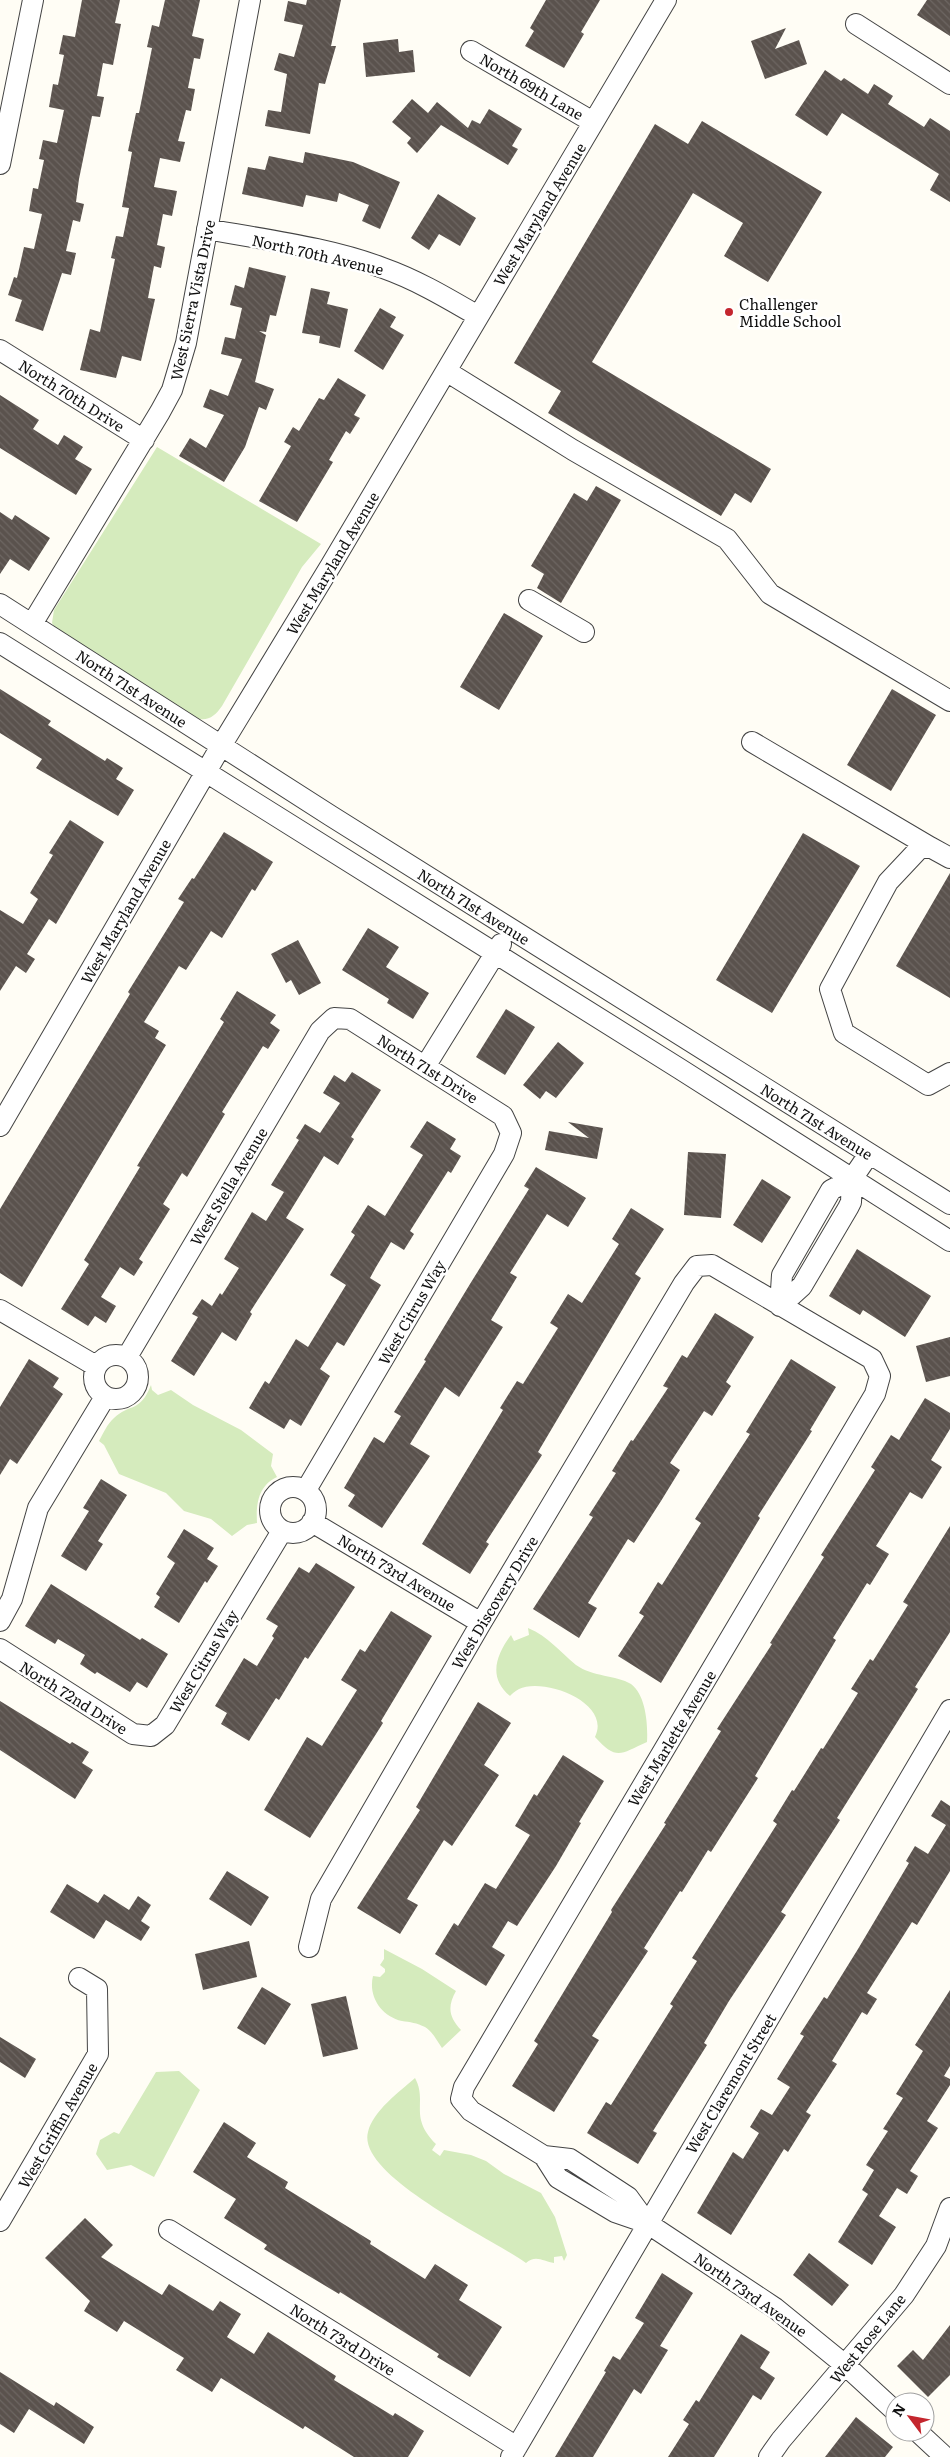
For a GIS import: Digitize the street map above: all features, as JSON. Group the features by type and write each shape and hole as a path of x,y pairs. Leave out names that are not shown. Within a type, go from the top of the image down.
{"street":[{"path":"0,164 32,0"},
{"name":"West Sierra Vista Drive","path":"32,624 144,440 172,390 181,364 250,0"},
{"name":"West Maryland Avenue","path":"0,1126 221,746 666,0"},
{"path":"856,24 950,84"},
{"name":"North 69th Lane","path":"471,51 593,122"},
{"name":"North 70th Avenue","path":"207,229 324,252 382,267 426,286 478,316"},
{"name":"North 70th Drive","path":"0,350 144,440"},
{"path":"446,371 561,442 727,539 770,594 950,701"},
{"path":"529,600 584,632"},
{"name":"North 71st Avenue","path":"0,604 510,929 950,1204"},
{"name":"North 71st Avenue","path":"0,643 950,1241"},
{"path":"752,742 950,858"},
{"path":"930,847 919,849 888,882 830,989 844,1033 928,1085 950,1073"},
{"path":"426,1065 510,929"},
{"name":"North 71st Drive","path":"334,1018 350,1019 426,1065 503,1116 511,1132"},
{"name":"West Stella Avenue","path":"126,1357 320,1031 334,1018"},
{"name":"West Citrus Way","path":"306,1490 504,1154 511,1132"},
{"path":"780,1306 782,1275 831,1190 852,1179 870,1154"},
{"name":"West Discovery Drive","path":"309,1947 321,1899 481,1622 696,1266 712,1265 780,1306"},
{"name":"West Marlette Avenue","path":"461,2099 464,2087 875,1394 880,1376 872,1359 780,1306"},
{"path":"0,1310 96,1366"},
{"path":"112,1355 126,1357 137,1369 138,1376 134,1391 120,1400 105,1397 99,1393 93,1380 96,1366 100,1361 112,1355"},
{"path":"0,1621 12,1599 38,1508 105,1397"},
{"path":"286,1487 300,1487 306,1490 315,1501 316,1508 312,1522 303,1531 296,1533 282,1531 272,1522 270,1515 271,1501 274,1495 286,1487"},
{"name":"North 73rd Avenue","path":"312,1522 481,1622"},
{"name":"West Citrus Way","path":"151,1736 165,1726 282,1531"},
{"name":"North 72nd Drive","path":"0,1649 133,1734 151,1736"},
{"name":"West Claremont Street","path":"514,2452 950,1710"},
{"name":"West Griffin Avenue","path":"0,2221 98,2054 97,1989 79,1978"},
{"name":"North 73rd Avenue","path":"461,2099 471,2111 544,2156 570,2159 620,2191 628,2197 647,2223 775,2308 845,2365 885,2402"},
{"name":"West Rose Lane","path":"769,2457 781,2440 904,2295 936,2246 950,2208"},
{"name":"North 73rd Drive","path":"169,2230 514,2452"},
{"path":"929,2442 945,2457"}],"green space":[{"path":"157,447 321,544 302,567 222,706 217,713 207,719 195,718 56,629 52,623 54,610"},
{"path":"151,1385 152,1390 158,1395 171,1390 193,1405 241,1430 273,1454 271,1466 277,1477 262,1490 258,1502 257,1523 247,1525 232,1536 211,1519 184,1511 166,1493 119,1474 104,1445 99,1441 112,1420 120,1413 139,1404"},
{"path":"528,1628 548,1640 583,1669 631,1684 640,1695 643,1703 647,1727 647,1742 624,1752 619,1753 609,1750 595,1737 598,1724 594,1713 585,1703 572,1695 558,1690 530,1686 519,1689 510,1696 498,1681 498,1658 511,1635 514,1641 529,1635"},
{"path":"384,1949 422,1969 456,1991 450,2007 454,2021 461,2030 442,2048 428,2029 388,2015 374,1998 372,1991 373,1976 380,1977 385,1972 385,1969 380,1965 384,1959"},
{"path":"179,2071 200,2090 154,2177 131,2165 107,2170 96,2154 100,2140 114,2132 119,2134 156,2072"},
{"path":"415,2078 420,2094 420,2117 428,2134 436,2144 432,2150 440,2156 444,2150 471,2155 486,2161 504,2174 541,2193 555,2217 567,2255 564,2261 562,2256 554,2257 554,2263 533,2259 526,2263 431,2205 405,2187 383,2168 370,2149 368,2132 381,2109"}],"building":[{"path":"82,0 120,0 115,23 121,24 113,65 103,63 97,96 104,97 100,117 92,116 79,179 76,202 84,204 80,222 73,220 66,251 76,253 71,275 62,273 43,331 15,321 22,300 8,295 14,277 17,278 24,247 34,249 42,214 29,211 33,188 38,189 44,160 39,159 43,140 57,143 64,110 49,107 53,84 58,85 64,55 59,54 63,35 75,37"},
{"path":"165,0 200,0 192,36 204,39 200,59 194,58 188,88 195,89 191,111 186,110 178,141 185,142 180,162 160,158 154,187 177,191 172,216 163,214 157,245 165,247 161,268 154,266 148,298 155,299 141,361 122,356 116,378 80,370 90,329 100,332 115,259 111,258 116,236 123,237 129,208 122,207 132,152 128,151 136,113 139,113 152,48 147,47 152,25 159,27"},
{"path":"307,0 341,0 331,46 336,46 325,84 319,83 310,134 265,126 268,110 281,112 287,74 274,70 279,53 294,57 303,25 284,21 288,1 306,5"},
{"path":"546,0 600,0 581,32 584,34 564,68 525,46 534,31 530,28"},
{"path":"927,0 950,0 950,36 917,15"},
{"path":"786,28 775,49 799,40 807,64 765,79 751,41"},
{"path":"398,39 399,52 413,50 415,72 366,77 363,43"},
{"path":"825,70 841,81 844,78 868,94 874,84 893,96 888,104 924,127 930,118 950,131 950,202 930,190 939,174 842,113 827,136 795,115"},
{"path":"412,99 428,113 437,102 468,128 472,120 480,124 489,109 522,129 512,146 518,149 508,165 441,125 417,153 407,143 411,138 392,122"},
{"path":"702,121 822,192 768,282 724,256 743,223 693,193 592,362 771,469 751,503 735,493 721,516 548,413 561,391 514,363 655,124 688,144"},
{"path":"305,152 353,162 400,182 380,229 362,221 369,205 339,193 337,202 306,195 303,207 242,194 248,167 265,170 269,156 303,163"},
{"path":"438,194 476,218 460,246 439,234 429,250 411,238"},
{"path":"249,267 286,276 276,316 270,315 266,332 259,331 266,335 255,382 274,389 266,410 259,407 245,447 224,482 179,456 190,438 206,448 224,415 203,407 210,389 228,396 242,359 221,354 225,337 235,339 242,308 230,305 235,285 244,288"},
{"path":"311,288 330,292 327,304 348,309 340,348 319,343 320,336 302,333"},
{"path":"380,308 396,317 390,327 404,335 383,370 354,351"},
{"path":"338,378 366,395 354,415 360,418 350,434 346,431 329,460 333,462 297,522 259,501 291,446 284,442 293,427 299,431 319,398 324,400"},
{"path":"0,395 39,420 33,429 58,445 64,435 83,447 75,459 92,469 76,495 0,448"},
{"path":"596,486 621,500 561,603 537,588 544,574 531,566 574,493 587,501"},
{"path":"0,512 12,520 15,515 50,538 29,571 10,559 0,574"},
{"path":"504,613 543,636 499,710 460,687"},
{"path":"0,689 51,721 48,725 105,761 107,758 123,768 116,779 134,790 118,816 36,768 42,759 0,733"},
{"path":"892,689 936,715 891,791 847,765"},
{"path":"70,820 104,842 56,924 49,919 27,954 35,959 26,973 16,966 0,991 0,910 23,924 38,899 30,893 53,855 49,853"},
{"path":"224,832 273,862 255,891 252,889 222,938 211,931 186,970 179,966 144,1022 159,1031 155,1038 166,1045 22,1287 0,1273 0,1209 130,994 128,992 184,902 178,899 192,878 194,879"},
{"path":"803,833 860,866 772,1013 716,980"},
{"path":"950,873 950,998 896,966"},
{"path":"368,928 399,947 386,967 429,993 413,1019 387,1003 389,999 342,970"},
{"path":"298,940 321,983 299,995 291,980 286,983 271,954"},
{"path":"237,991 276,1015 270,1023 280,1030 268,1049 263,1046 222,1112 225,1114 187,1177 182,1173 163,1204 170,1209 139,1259 143,1262 134,1276 120,1267 101,1297 116,1306 106,1323 95,1316 88,1326 61,1309 89,1264 84,1260 140,1167 137,1166 224,1022 220,1019"},
{"path":"506,1009 535,1027 505,1075 476,1057"},
{"path":"558,1042 584,1063 556,1098 546,1091 540,1099 523,1085"},
{"path":"352,1072 381,1090 351,1137 354,1139 338,1165 324,1156 286,1218 304,1229 250,1312 252,1314 236,1341 222,1332 194,1376 171,1361 198,1317 192,1314 202,1299 212,1306 220,1293 222,1295 239,1268 224,1259 252,1212 266,1221 284,1192 271,1185 299,1140 296,1138 305,1124 320,1133 340,1103 323,1093 334,1075 345,1082"},
{"path":"427,1121 456,1139 450,1149 461,1156 451,1173 448,1171 410,1231 414,1234 404,1250 391,1242 376,1267 370,1278 381,1285 344,1346 337,1342 320,1369 330,1376 301,1426 290,1419 284,1429 249,1408 265,1381 269,1384 296,1339 308,1347 346,1285 330,1275 355,1235 351,1232 368,1205 385,1216 423,1155 410,1147"},
{"path":"568,1122 603,1128 597,1159 545,1150 549,1131 589,1138"},
{"path":"688,1152 726,1154 721,1218 684,1215"},
{"path":"536,1167 586,1198 568,1227 547,1214 510,1273 517,1277 491,1320 503,1327 459,1397 445,1387 410,1444 430,1456 382,1528 348,1506 355,1495 344,1488 374,1437 384,1443 401,1416 394,1412 529,1189 524,1186"},
{"path":"762,1179 791,1197 762,1243 733,1225"},
{"path":"631,1208 664,1229 635,1274 641,1278 538,1452 542,1455 486,1542 489,1544 470,1574 422,1544 503,1410 500,1408 517,1381 523,1384 558,1328 550,1323 568,1294 582,1303 619,1244 612,1239"},
{"path":"857,1249 931,1296 905,1337 863,1310 860,1315 829,1296"},
{"path":"715,1313 754,1337 726,1382 731,1386 712,1416 704,1411 670,1463 680,1470 661,1501 634,1543 628,1539 588,1603 597,1608 579,1638 533,1609 593,1517 589,1515 616,1473 612,1471 631,1440 633,1441 668,1388 663,1386 682,1355 687,1358"},
{"path":"950,1337 950,1376 926,1382 916,1346"},
{"path":"29,1359 59,1378 53,1387 63,1394 17,1464 10,1459 0,1475 0,1407"},
{"path":"791,1359 836,1387 810,1430 812,1431 758,1516 760,1518 661,1683 618,1656 644,1616 639,1613 658,1582 662,1585 701,1523 695,1519 750,1434 746,1432"},
{"path":"925,1398 950,1413 950,1429 931,1460 942,1467 922,1499 910,1492 876,1546 889,1554 870,1585 867,1583 833,1638 836,1640 755,1776 758,1778 711,1852 708,1850 644,1948 648,1951 592,2036 599,2040 554,2112 512,2086 538,2044 534,2041 612,1912 611,1910 666,1824 664,1823 721,1731 717,1729 772,1644 770,1643 824,1557 821,1555 875,1470 871,1467 891,1435 899,1440"},
{"path":"101,1479 127,1495 98,1541 103,1544 86,1571 61,1556 89,1511 83,1508"},
{"path":"950,1526 950,1632 915,1687 918,1689 837,1818 840,1820 781,1912 786,1915 729,2001 704,2043 707,2045 653,2131 657,2133 638,2164 587,2133 606,2102 611,2105 673,2006 670,2004 697,1961 692,1958 777,1824 773,1821 792,1790 794,1791 821,1748 823,1749 858,1693 851,1689 870,1659 873,1661 908,1605 903,1602"},
{"path":"184,1529 214,1548 207,1559 218,1566 207,1583 205,1581 179,1623 154,1607 160,1597 156,1594 175,1563 167,1557"},
{"path":"316,1563 355,1587 308,1659 305,1657 279,1700 276,1698 249,1741 221,1724 227,1713 215,1706 244,1658 257,1666 274,1638 272,1636 278,1626 266,1619 299,1567 309,1573"},
{"path":"51,1584 140,1640 142,1638 168,1654 147,1688 137,1682 130,1692 80,1664 85,1655 58,1639 55,1644 25,1626"},
{"path":"391,1611 432,1636 381,1721 383,1723 310,1838 264,1810 307,1737 322,1746 357,1690 341,1680 360,1649 365,1652"},
{"path":"0,1701 70,1744 72,1742 89,1752 82,1763 93,1770 75,1799 0,1750"},
{"path":"478,1702 511,1723 484,1765 499,1775 452,1846 444,1840 407,1899 418,1905 400,1934 357,1908 420,1810 416,1807"},
{"path":"563,1755 604,1781 579,1822 581,1823 556,1866 517,1926 508,1921 492,1947 505,1955 486,1986 435,1954 454,1923 458,1926 485,1883 496,1889 530,1835 515,1826 534,1794 537,1796"},
{"path":"941,1800 950,1806 950,1871 917,1925 912,1922 867,1993 877,1999 867,2015 862,2012 832,2061 837,2064 806,2112 811,2115 788,2152 784,2149 731,2235 697,2213 733,2152 743,2159 759,2133 750,2127 761,2109 772,2115 790,2087 777,2079 804,2036 800,2034 824,1997 827,1999 858,1949 909,1863 906,1861 915,1846 928,1854 946,1825 931,1816"},
{"path":"227,1871 269,1897 251,1926 209,1899"},
{"path":"67,1884 98,1903 104,1894 129,1910 138,1896 151,1905 141,1921 150,1927 141,1941 106,1920 94,1939 50,1912"},
{"path":"249,1941 257,1977 203,1990 195,1954"},
{"path":"262,1987 291,2004 265,2045 237,2028"},
{"path":"950,1990 950,2066 944,2076 950,2079 950,2085 927,2121 938,2128 910,2171 918,2176 907,2194 897,2188 879,2216 896,2227 872,2265 838,2242 868,2194 862,2190 874,2170 866,2165 888,2131 883,2129 903,2098 896,2094 923,2051 915,2045"},
{"path":"346,1996 358,2049 323,2057 311,2004"},
{"path":"0,2037 36,2059 25,2078 0,2062"},
{"path":"224,2122 256,2143 247,2157 288,2182 285,2188 371,2241 370,2244 425,2279 435,2264 468,2285 459,2300 502,2327 470,2377 437,2357 439,2354 340,2292 339,2294 264,2249 267,2245 224,2218 236,2199 193,2172"},
{"path":"85,2218 113,2245 101,2257 162,2295 169,2284 213,2311 220,2301 241,2314 227,2337 254,2354 268,2332 336,2376 334,2380 393,2416 395,2413 424,2431 408,2457 354,2457 305,2426 303,2429 221,2378 212,2392 176,2370 184,2358 124,2321 117,2332 84,2311 90,2301 45,2258"},
{"path":"809,2253 849,2285 832,2306 793,2275"},
{"path":"662,2273 693,2293 660,2346 668,2350 641,2394 634,2389 593,2457 555,2457 606,2372 604,2371 613,2356 620,2360 644,2323 635,2318"},
{"path":"950,2325 950,2375 933,2392 923,2392 897,2366 913,2350 923,2360"},
{"path":"741,2334 770,2352 760,2368 775,2378 761,2400 753,2395 714,2457 668,2457 689,2424 683,2420 696,2400 699,2402"},
{"path":"0,2372 54,2406 56,2402 94,2427 84,2444 29,2409 14,2433 0,2424"},
{"path":"856,2417 893,2447 885,2457 825,2457"}],"place":[{"name":"Challenger Middle School","path":"729,312"}]}
